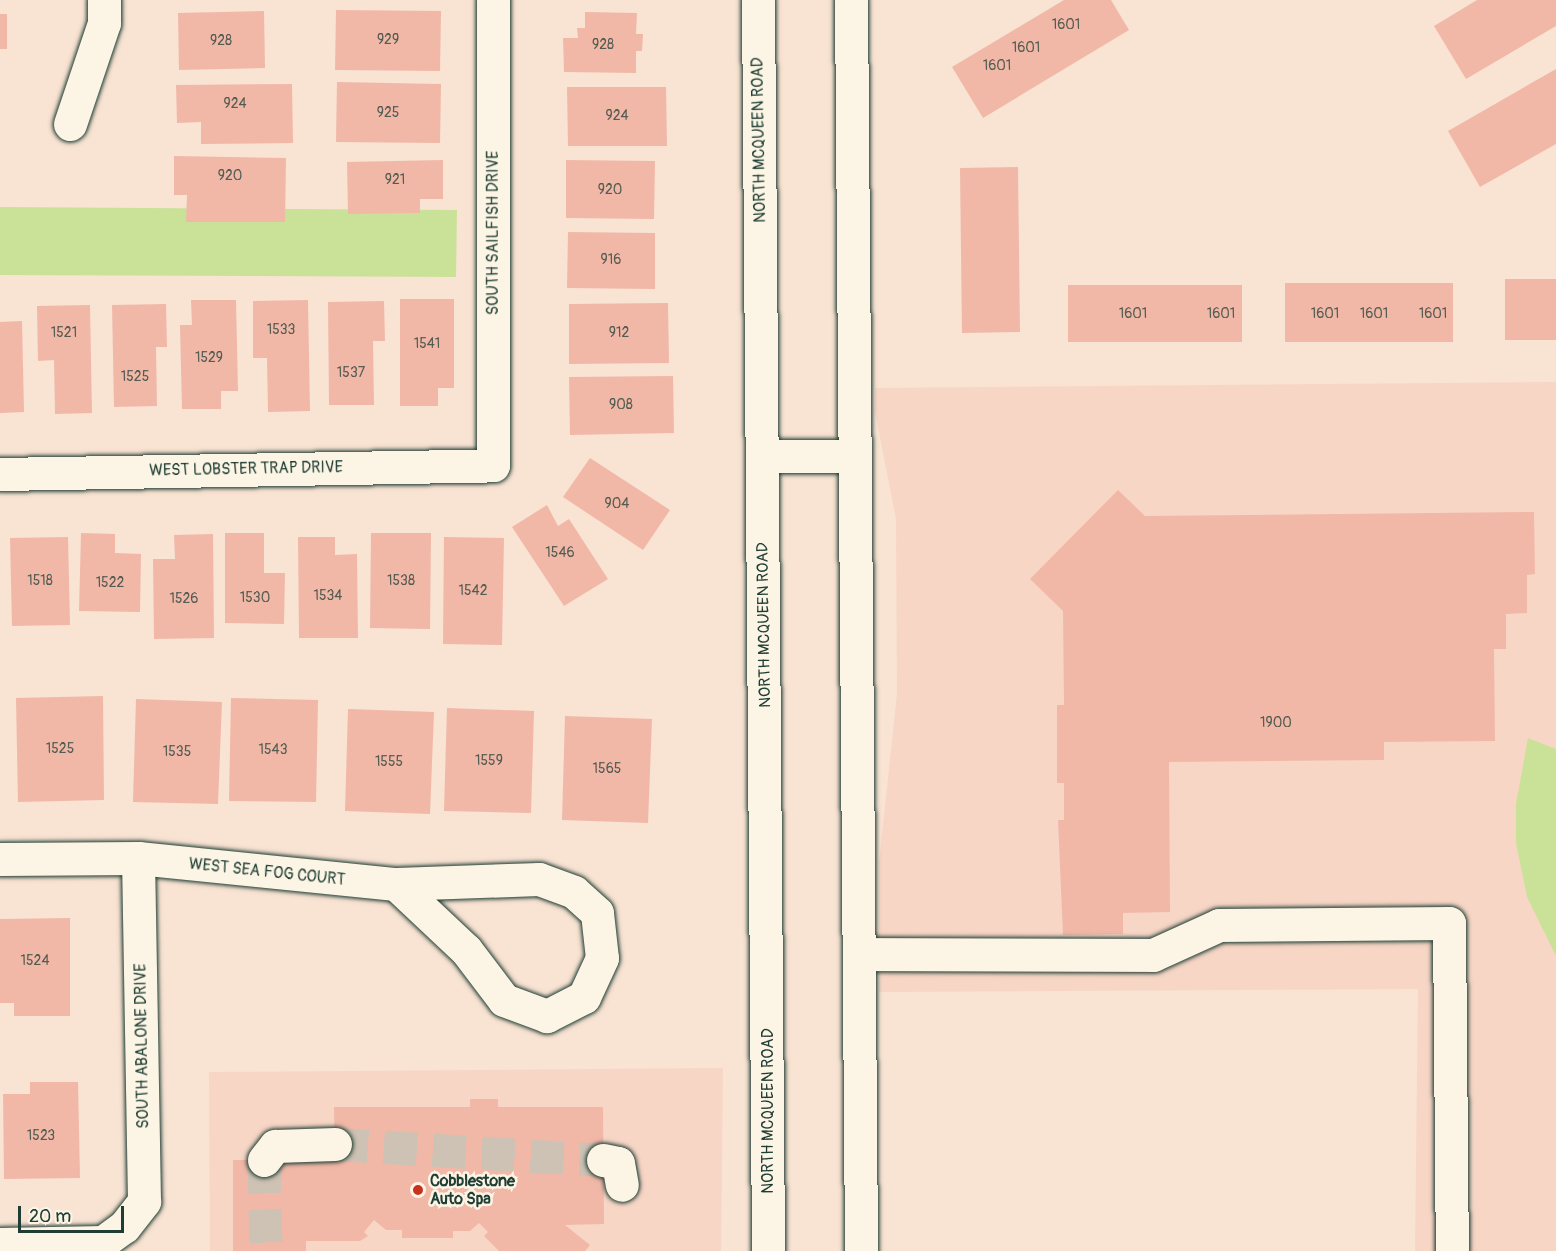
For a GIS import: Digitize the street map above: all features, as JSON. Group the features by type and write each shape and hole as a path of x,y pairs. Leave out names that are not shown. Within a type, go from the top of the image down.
{"main road":[{"path":"70,124 104,23 104,0"},
{"name":"SOUTH SAILFISH DRIVE","path":"493,0 493,465"},
{"name":"NORTH MCQUEEN ROAD","path":"758,0 768,1251"},
{"path":"851,0 861,1251"},
{"path":"762,456 855,456"},
{"name":"WEST LOBSTER TRAP DRIVE","path":"0,474 493,465"},
{"name":"WEST SEA FOG COURT","path":"0,859 138,858 396,884 539,879 574,892 597,913 602,958 584,997 547,1016 504,1000 466,950 396,884"},
{"name":"SOUTH ABALONE DRIVE","path":"0,1244 103,1242 124,1227 144,1201 146,1176 138,858"},
{"path":"859,954 1153,955 1219,925 1449,923 1452,1251"},
{"path":"264,1160 275,1146 335,1144"}],"shaded area":[{"path":"1556,382 1556,1251 1415,1251 1418,989 879,992 879,863 897,694 896,519 875,412 875,388"},
{"path":"723,1068 721,1251 210,1251 209,1072"}],"green space":[{"path":"0,207 457,210 456,277 0,275"},
{"path":"1528,738 1556,749 1556,956 1527,897 1516,843 1516,804"}],"building":[{"path":"1064,0 1111,0 1129,30 983,118 952,67"},
{"path":"1477,0 1556,0 1556,26 1466,79 1434,26"},
{"path":"336,10 441,11 440,71 335,70"},
{"path":"264,11 265,68 179,70 178,13"},
{"path":"585,12 637,13 636,34 643,34 642,51 636,51 636,73 564,72 563,38 578,38 577,28 585,28"},
{"path":"0,14 7,14 7,49 0,49"},
{"path":"1556,69 1556,144 1480,187 1448,131"},
{"path":"337,82 441,84 440,143 336,142"},
{"path":"292,84 293,143 201,144 201,122 177,123 176,85"},
{"path":"567,87 666,87 667,146 568,146"},
{"path":"174,156 286,158 285,222 186,222 187,195 174,195"},
{"path":"443,160 443,199 420,199 420,213 348,214 347,162"},
{"path":"566,160 655,161 654,219 566,218"},
{"path":"1018,167 1020,332 962,333 960,168"},
{"path":"568,232 655,233 655,289 567,288"},
{"path":"1505,279 1556,279 1556,340 1505,340"},
{"path":"1285,283 1453,283 1453,342 1285,342"},
{"path":"1068,285 1242,285 1242,342 1068,342"},
{"path":"400,299 454,299 454,388 438,388 438,406 400,406"},
{"path":"191,300 236,300 238,391 221,391 221,409 182,409 180,325 192,325"},
{"path":"308,300 310,411 268,412 267,358 253,358 253,301"},
{"path":"384,301 385,341 373,341 374,405 329,405 328,302"},
{"path":"668,303 669,363 569,364 569,304"},
{"path":"166,304 167,347 156,347 157,406 114,407 112,305"},
{"path":"90,305 92,413 55,414 54,360 38,361 37,306"},
{"path":"22,321 24,412 0,413 0,322"},
{"path":"673,376 674,433 570,435 569,377"},
{"path":"590,458 670,510 643,550 563,497"},
{"path":"1118,490 1145,516 1534,512 1535,574 1527,575 1527,613 1506,614 1506,649 1494,649 1495,741 1384,742 1384,760 1169,762 1170,912 1123,913 1123,934 1063,935 1058,820 1064,820 1064,783 1057,783 1057,705 1064,705 1063,611 1030,579"},
{"path":"547,505 558,526 569,519 608,579 564,606 512,527"},
{"path":"81,533 115,534 115,553 141,554 140,612 79,611"},
{"path":"225,533 264,533 264,573 285,573 284,624 225,623"},
{"path":"371,533 431,533 430,629 370,628"},
{"path":"213,534 214,638 154,639 153,559 175,559 174,535"},
{"path":"68,537 70,625 12,626 10,538"},
{"path":"298,537 335,537 335,555 357,554 358,638 299,638"},
{"path":"444,537 504,538 502,645 443,644"},
{"path":"103,696 104,800 18,802 16,698"},
{"path":"231,698 318,700 316,802 229,801"},
{"path":"136,699 222,702 218,804 133,802"},
{"path":"447,708 534,711 531,813 444,811"},
{"path":"348,709 434,712 430,814 345,811"},
{"path":"565,716 652,719 648,823 562,820"},
{"path":"70,918 70,1016 14,1016 14,1003 0,1003 0,919"},
{"path":"30,1082 78,1082 80,1178 4,1179 3,1094 30,1094"},
{"name":"Cobblestone Auto Spa","path":"470,1099 498,1099 498,1107 603,1107 604,1224 565,1225 590,1245 585,1251 499,1251 484,1236 488,1232 479,1223 470,1231 453,1231 453,1238 402,1238 402,1230 386,1230 374,1220 364,1232 368,1236 360,1241 306,1241 306,1251 233,1251 233,1160 335,1160 334,1107 470,1107"}],"tunnel":[{"path":"335,1144 603,1160"},
{"path":"264,1160 266,1251"}],"place":[{"name":"Cobblestone Auto Spa","path":"418,1190"}]}
